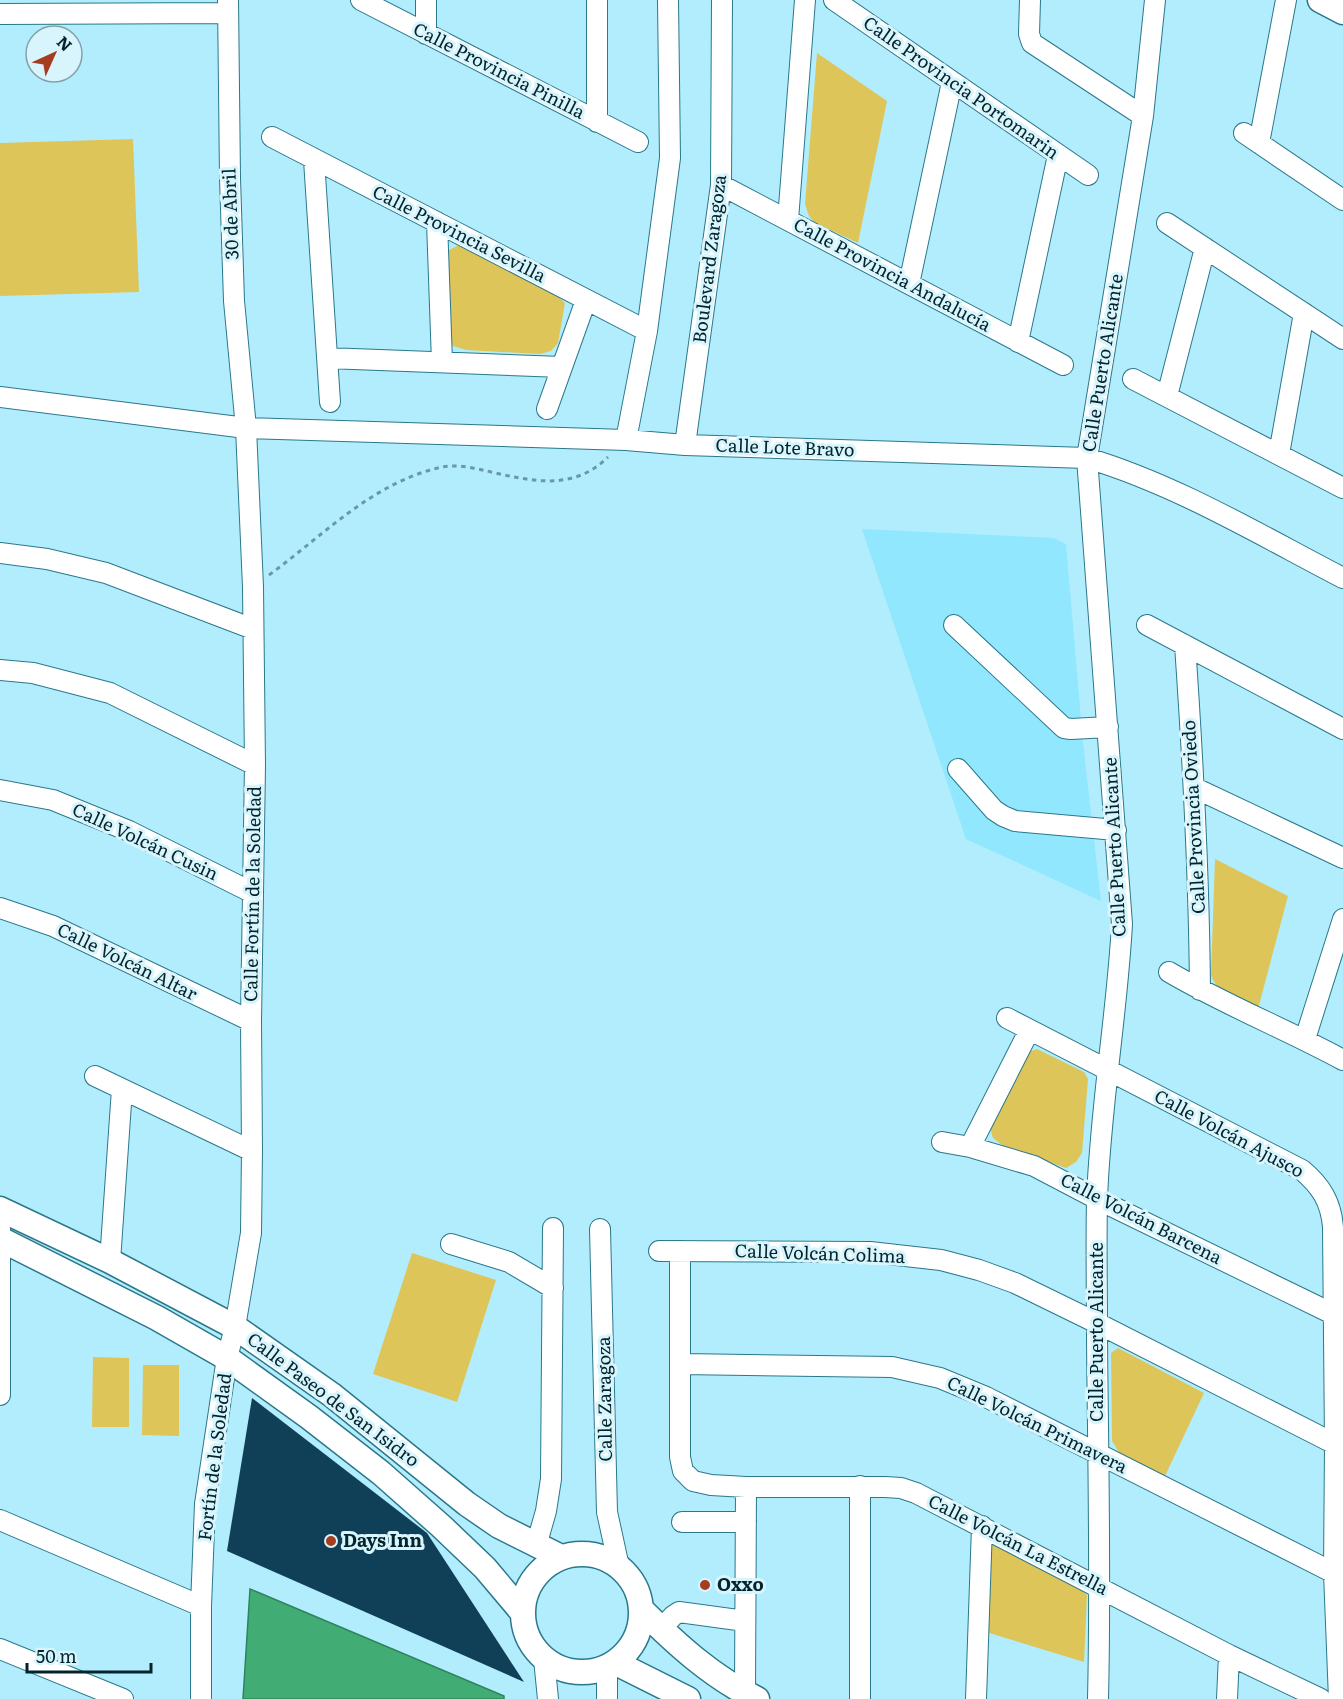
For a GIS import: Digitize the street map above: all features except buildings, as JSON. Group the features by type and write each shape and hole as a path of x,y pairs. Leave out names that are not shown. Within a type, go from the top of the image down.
{"main road":[{"path":"1320,0 1343,12"},
{"name":"Calle Paseo de San Isidro","path":"0,1210 110,1261 235,1327 332,1395 467,1504 499,1526 561,1557"},
{"name":"Calle Paseo de San Isidro","path":"0,1239 157,1318 227,1358 381,1473 485,1568 522,1612"},
{"path":"581,1554 601,1557 619,1567 634,1586 641,1609 639,1630 630,1648 611,1665 585,1673 563,1670 544,1659 528,1638 522,1612 525,1595 533,1579 546,1566 561,1557 581,1554"},
{"path":"641,1609 714,1675 751,1696"},
{"path":"611,1665 688,1699"}],"street":[{"name":"Calle Provincia Pinilla","path":"361,0 638,141"},
{"path":"426,0 426,34"},
{"path":"597,0 597,122"},
{"path":"626,440 647,331 670,158 668,0"},
{"name":"Boulevard Zaragoza","path":"685,445 722,185 722,0"},
{"path":"788,220 805,0"},
{"name":"Calle Provincia Portomarin","path":"834,0 1088,175"},
{"path":"1030,0 1029,34 1032,43 1143,116"},
{"name":"Calle Puerto Alicante","path":"1098,1699 1100,1587 1097,1199 1108,1071 1119,980 1122,924 1087,458 1143,116 1155,0"},
{"path":"1286,0 1252,138 1343,200"},
{"path":"0,14 228,7"},
{"name":"30 de Abril","path":"228,7 234,301 246,428"},
{"path":"909,284 952,82"},
{"name":"Calle Provincia Sevilla","path":"272,137 647,331"},
{"path":"1018,342 1058,155"},
{"path":"314,160 330,402"},
{"name":"Calle Provincia Andalucía","path":"722,185 1063,365"},
{"path":"437,222 442,362"},
{"path":"1167,223 1343,339"},
{"path":"1167,396 1205,248"},
{"path":"547,409 586,300"},
{"path":"1279,454 1304,313"},
{"path":"327,358 562,367"},
{"path":"1133,379 1343,488"},
{"name":"Calle Lote Bravo","path":"0,397 246,428 1087,458 1126,470 1173,490 1343,578"},
{"name":"Calle Fortín de la Soledad","path":"227,1358 235,1327 250,1233 252,1151 254,587 246,428"},
{"path":"0,553 47,559 106,573 253,629"},
{"path":"954,625 1064,728 1108,727"},
{"path":"1147,625 1343,729"},
{"name":"Calle Provincia Oviedo","path":"1185,645 1195,788 1200,990"},
{"path":"0,670 33,673 110,693 255,765"},
{"path":"958,769 1002,816 1015,821 1116,830"},
{"path":"1195,788 1343,858"},
{"name":"Calle Volcán Cusin","path":"0,790 53,800 129,831 253,893"},
{"name":"Calle Volcán Altar","path":"0,908 53,926 251,1021"},
{"path":"1305,1039 1343,919"},
{"path":"1169,972 1200,990 1305,1039 1343,1060"},
{"name":"Calle Volcán Ajusco","path":"1008,1018 1029,1031 1302,1170 1325,1194 1332,1213 1334,1574 1339,1699"},
{"path":"970,1147 1029,1031"},
{"path":"95,1076 252,1151"},
{"path":"110,1261 122,1089"},
{"name":"Calle Volcán Barcena","path":"942,1142 970,1147 1034,1166 1333,1314"},
{"path":"0,1210 0,1395"},
{"path":"536,1546 546,1511 551,1479 554,1228"},
{"name":"Calle Zaragoza","path":"600,1229 608,1512 619,1567"},
{"path":"451,1244 509,1262 553,1288"},
{"name":"Calle Volcán Colima","path":"659,1251 870,1252 941,1260 980,1270 1015,1283 1097,1323 1335,1444"},
{"path":"680,1251 682,1364"},
{"name":"Fortín de la Soledad","path":"201,1699 201,1606 205,1504 227,1358"},
{"name":"Calle Volcán Primavera","path":"682,1364 891,1367 940,1378 986,1397 1334,1574"},
{"name":"Calle Volcán La Estrella","path":"682,1364 680,1457 683,1471 693,1481 746,1487 901,1488 916,1493 1229,1655 1321,1699"},
{"path":"860,1486 860,1699"},
{"path":"746,1487 746,1621 751,1696"},
{"path":"0,1520 201,1606"},
{"path":"682,1522 746,1521"},
{"path":"976,1699 982,1526"},
{"path":"661,1629 672,1616 679,1612 746,1621"},
{"path":"0,1649 123,1699"},
{"path":"1227,1699 1229,1655"},
{"path":"544,1659 548,1699"},
{"path":"607,1699 611,1665"}],"path":[{"path":"254,587 373,495 408,477 444,467 468,467 533,482 556,481 584,475 604,461 626,440"}],"shaded area":[{"path":"817,53 887,101 858,243 814,222 805,204"},
{"path":"133,139 139,292 0,296 0,143"},
{"path":"457,246 468,246 559,297 565,303 558,343 551,351 540,354 466,350 453,346 450,339 444,263 449,250"},
{"path":"862,529 1054,538 1066,544 1083,743 1101,901 966,839"},
{"path":"1215,859 1288,896 1258,1009 1224,992 1214,982 1211,975"},
{"path":"1037,1049 1084,1072 1088,1079 1082,1153 1076,1162 1066,1168 1002,1145 993,1138 990,1128 1028,1052"},
{"path":"412,1253 496,1280 457,1402 373,1374"},
{"path":"1118,1348 1204,1393 1165,1476 1120,1454 1112,1441 1111,1353"},
{"path":"93,1357 129,1358 129,1427 92,1427"},
{"path":"143,1365 179,1365 179,1436 142,1435"},
{"path":"996,1543 1079,1587 1087,1595 1084,1662 986,1632 991,1544"},
{"path":"250,1589 504,1696 504,1699 243,1699"}],"place":[{"name":"Days Inn","path":"331,1541"},
{"name":"Oxxo","path":"705,1585"}]}
